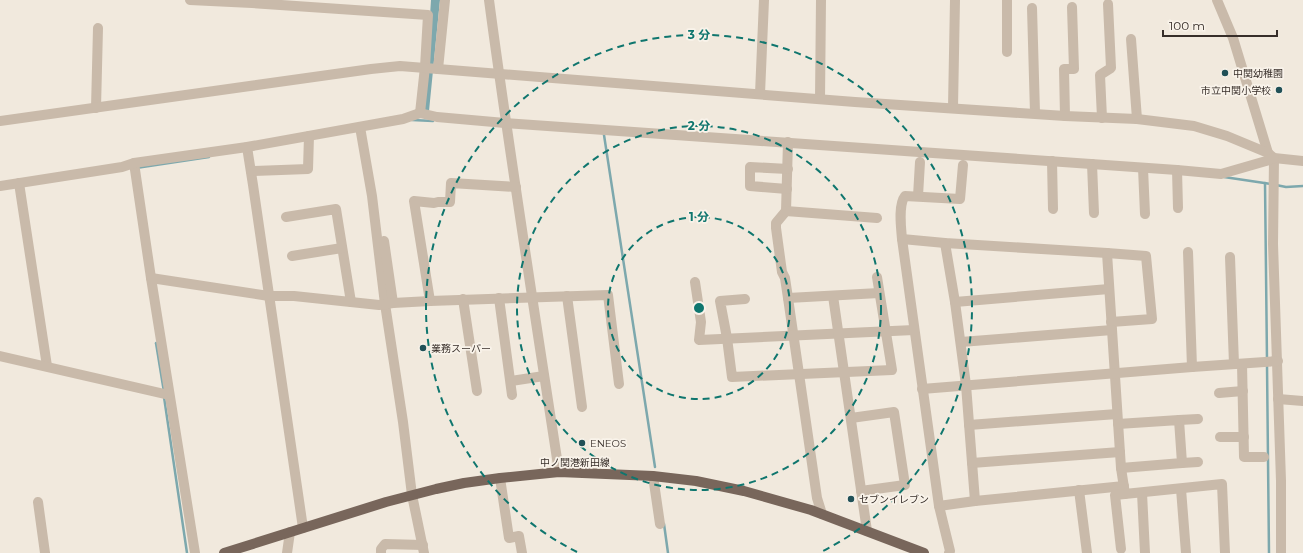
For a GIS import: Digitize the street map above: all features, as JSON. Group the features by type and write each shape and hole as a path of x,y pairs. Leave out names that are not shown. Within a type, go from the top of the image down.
{"main road":[{"name":"中ノ関港新田線","path":"224,553 412,495 464,483 559,472 653,476 696,481 744,491 822,514 924,553"}],"street":[{"path":"190,0 252,1 428,15 425,67 420,113"},
{"path":"437,69 445,0"},
{"path":"489,0 506,123 559,472"},
{"path":"760,94 764,0"},
{"path":"820,99 821,0"},
{"path":"953,108 955,0"},
{"path":"1007,0 1007,52"},
{"path":"1217,0 1233,38 1271,156 1278,361 1282,553"},
{"path":"1102,118 1100,75 1111,68 1108,4"},
{"path":"1065,116 1064,69 1074,69 1072,7"},
{"path":"1032,8 1035,113"},
{"path":"96,108 98,28"},
{"path":"1131,38 1137,119"},
{"path":"0,121 400,66 820,99 1065,116 1137,119 1194,126 1227,136 1271,156 1303,161"},
{"path":"0,186 246,147 402,119 420,113 437,117 506,123 1221,174 1266,161 1271,156"},
{"path":"360,127 389,303"},
{"path":"251,172 308,169 309,136"},
{"path":"788,142 786,211 776,223 776,228 782,272 785,278 818,498 822,514"},
{"path":"246,147 251,172 303,528"},
{"path":"1052,161 1053,209"},
{"path":"918,196 920,162"},
{"path":"134,164 169,395 195,553"},
{"path":"1092,164 1094,212"},
{"path":"949,553 939,506 914,330 902,239 902,200 906,196 960,199 963,165"},
{"path":"787,189 750,186 750,167 788,169"},
{"path":"1143,168 1145,214"},
{"path":"1177,170 1178,208"},
{"path":"20,183 47,366"},
{"path":"430,300 414,201 434,203 450,202 451,183 516,187"},
{"path":"378,198 412,495 423,549 385,544 381,549 382,553"},
{"path":"286,217 336,209 351,302"},
{"path":"786,211 876,218"},
{"path":"902,239 1146,256 1152,319 1111,326 961,342"},
{"path":"945,243 961,342 966,385 975,501"},
{"path":"292,256 342,248"},
{"path":"1188,252 1192,367"},
{"path":"1106,253 1121,468 1124,490"},
{"path":"1230,257 1238,364 1243,391 1244,457 1264,457"},
{"path":"745,299 720,301 732,377 892,370 877,277"},
{"path":"151,278 269,296 294,296 379,305 430,300 608,295 619,384"},
{"path":"695,282 701,322 699,340 914,330"},
{"path":"955,302 1109,289"},
{"path":"788,298 879,293"},
{"path":"566,296 582,406"},
{"path":"832,296 867,531"},
{"path":"498,298 512,395"},
{"path":"463,299 477,391"},
{"path":"0,356 169,395"},
{"path":"922,389 1278,361"},
{"path":"511,381 544,376"},
{"path":"1219,393 1243,391"},
{"path":"1278,399 1303,401"},
{"path":"851,418 894,412 905,484 861,491"},
{"path":"969,425 1117,414"},
{"path":"1118,424 1198,419"},
{"path":"1179,420 1182,463"},
{"path":"1220,437 1244,437"},
{"path":"972,463 1120,452"},
{"path":"1121,468 1198,462"},
{"path":"653,476 660,524"},
{"path":"500,478 508,538 519,536 522,553"},
{"path":"939,506 1079,490 1124,490 1142,493 1222,484 1225,553"},
{"path":"1181,489 1186,553"},
{"path":"1079,490 1087,553"},
{"path":"1121,549 1115,495 1124,490"},
{"path":"1142,493 1144,553"},
{"path":"38,502 46,553"},
{"path":"287,553 290,532"}],"water":[{"path":"431,0 440,0 429,111 421,111 427,63"}],"waterway":[{"path":"412,120 433,121"},
{"path":"604,135 655,467"},
{"path":"136,168 209,157"},
{"path":"1224,177 1271,184"},
{"path":"1265,183 1267,360"},
{"path":"1276,185 1286,187 1303,186"},
{"path":"156,343 164,392"},
{"path":"1267,365 1269,553"},
{"path":"164,397 187,553"},
{"path":"664,524 668,553"}],"place":[{"name":"中関幼稚園","path":"1225,73"},
{"name":"市立中関小学校","path":"1279,90"},
{"name":"業務スーパー","path":"423,348"},
{"name":"ENEOS","path":"582,443"},
{"name":"セブンイレブン","path":"851,499"}]}
